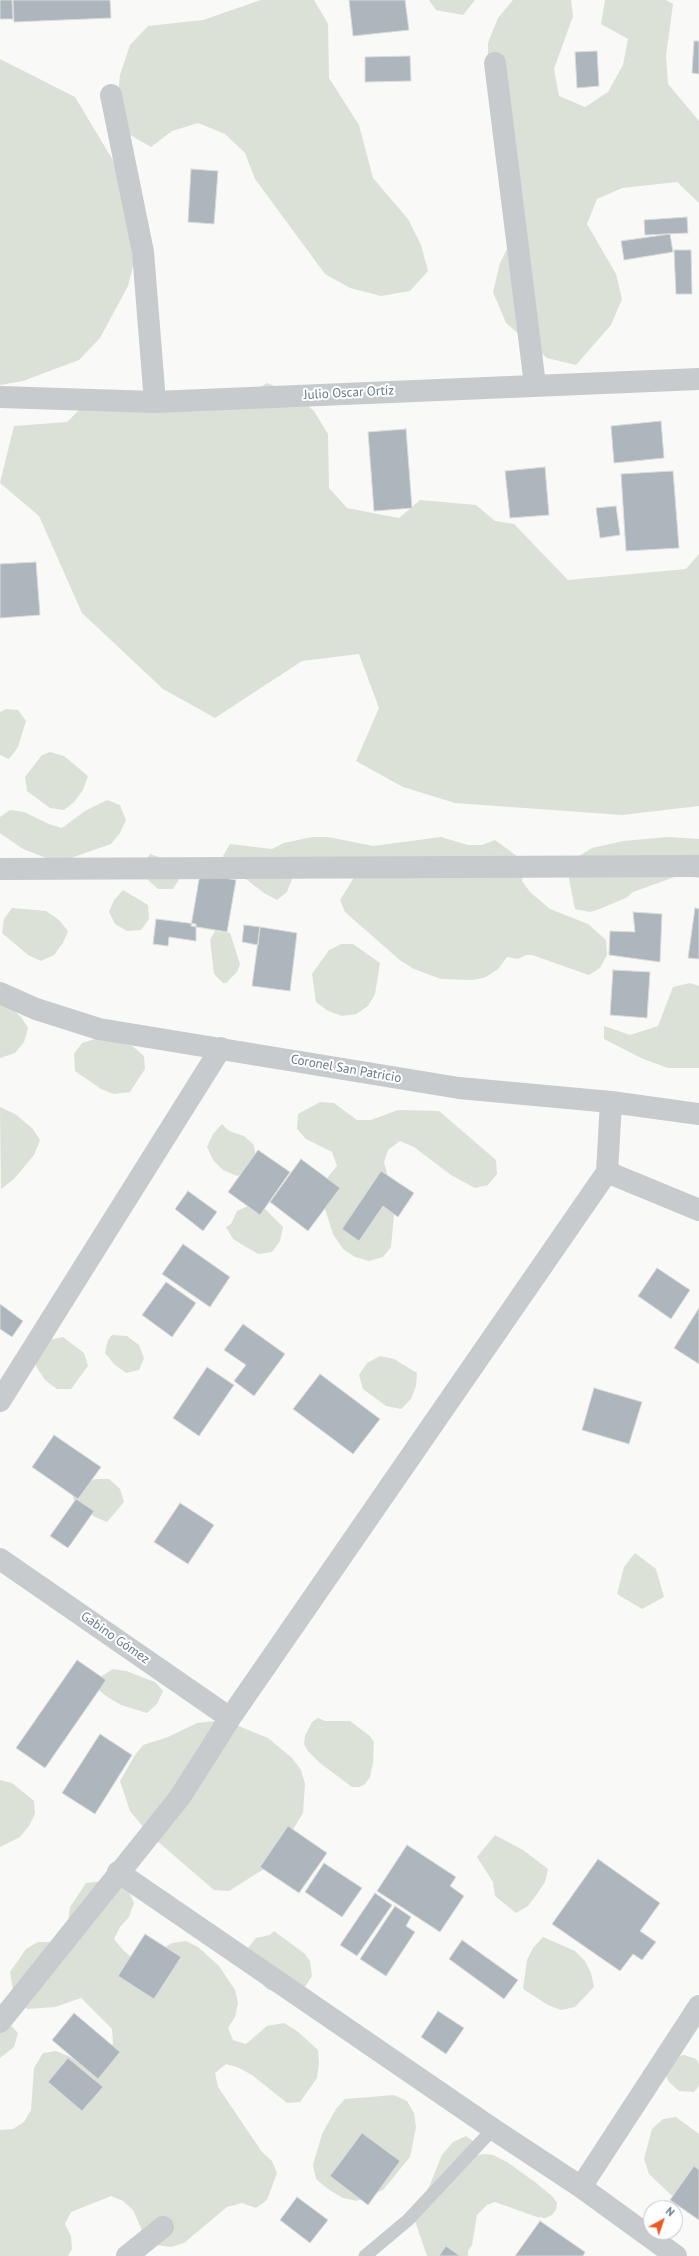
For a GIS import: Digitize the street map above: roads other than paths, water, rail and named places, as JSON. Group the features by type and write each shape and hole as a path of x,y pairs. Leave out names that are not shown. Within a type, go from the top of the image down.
{"street":[{"path":"495,63 535,385"},
{"path":"111,95 143,252 155,402"},
{"name":"Julio Oscar Ortíz","path":"0,397 155,402 699,379"},
{"path":"0,869 699,866"},
{"name":"Coronel San Patricio","path":"0,993 36,1010 99,1029 459,1088 611,1102 699,1114"},
{"path":"0,1401 221,1048"},
{"path":"0,2022 118,1872 180,1797 230,1718 607,1172 611,1102"},
{"path":"607,1172 699,1210"},
{"name":"Gabino Gómez","path":"0,1559 230,1718"},
{"path":"118,1872 493,2129 581,2187 676,2256"},
{"path":"581,2187 699,2006"},
{"path":"127,2256 163,2227"}],"lane":[{"path":"365,2256 408,2220 493,2129"}]}
